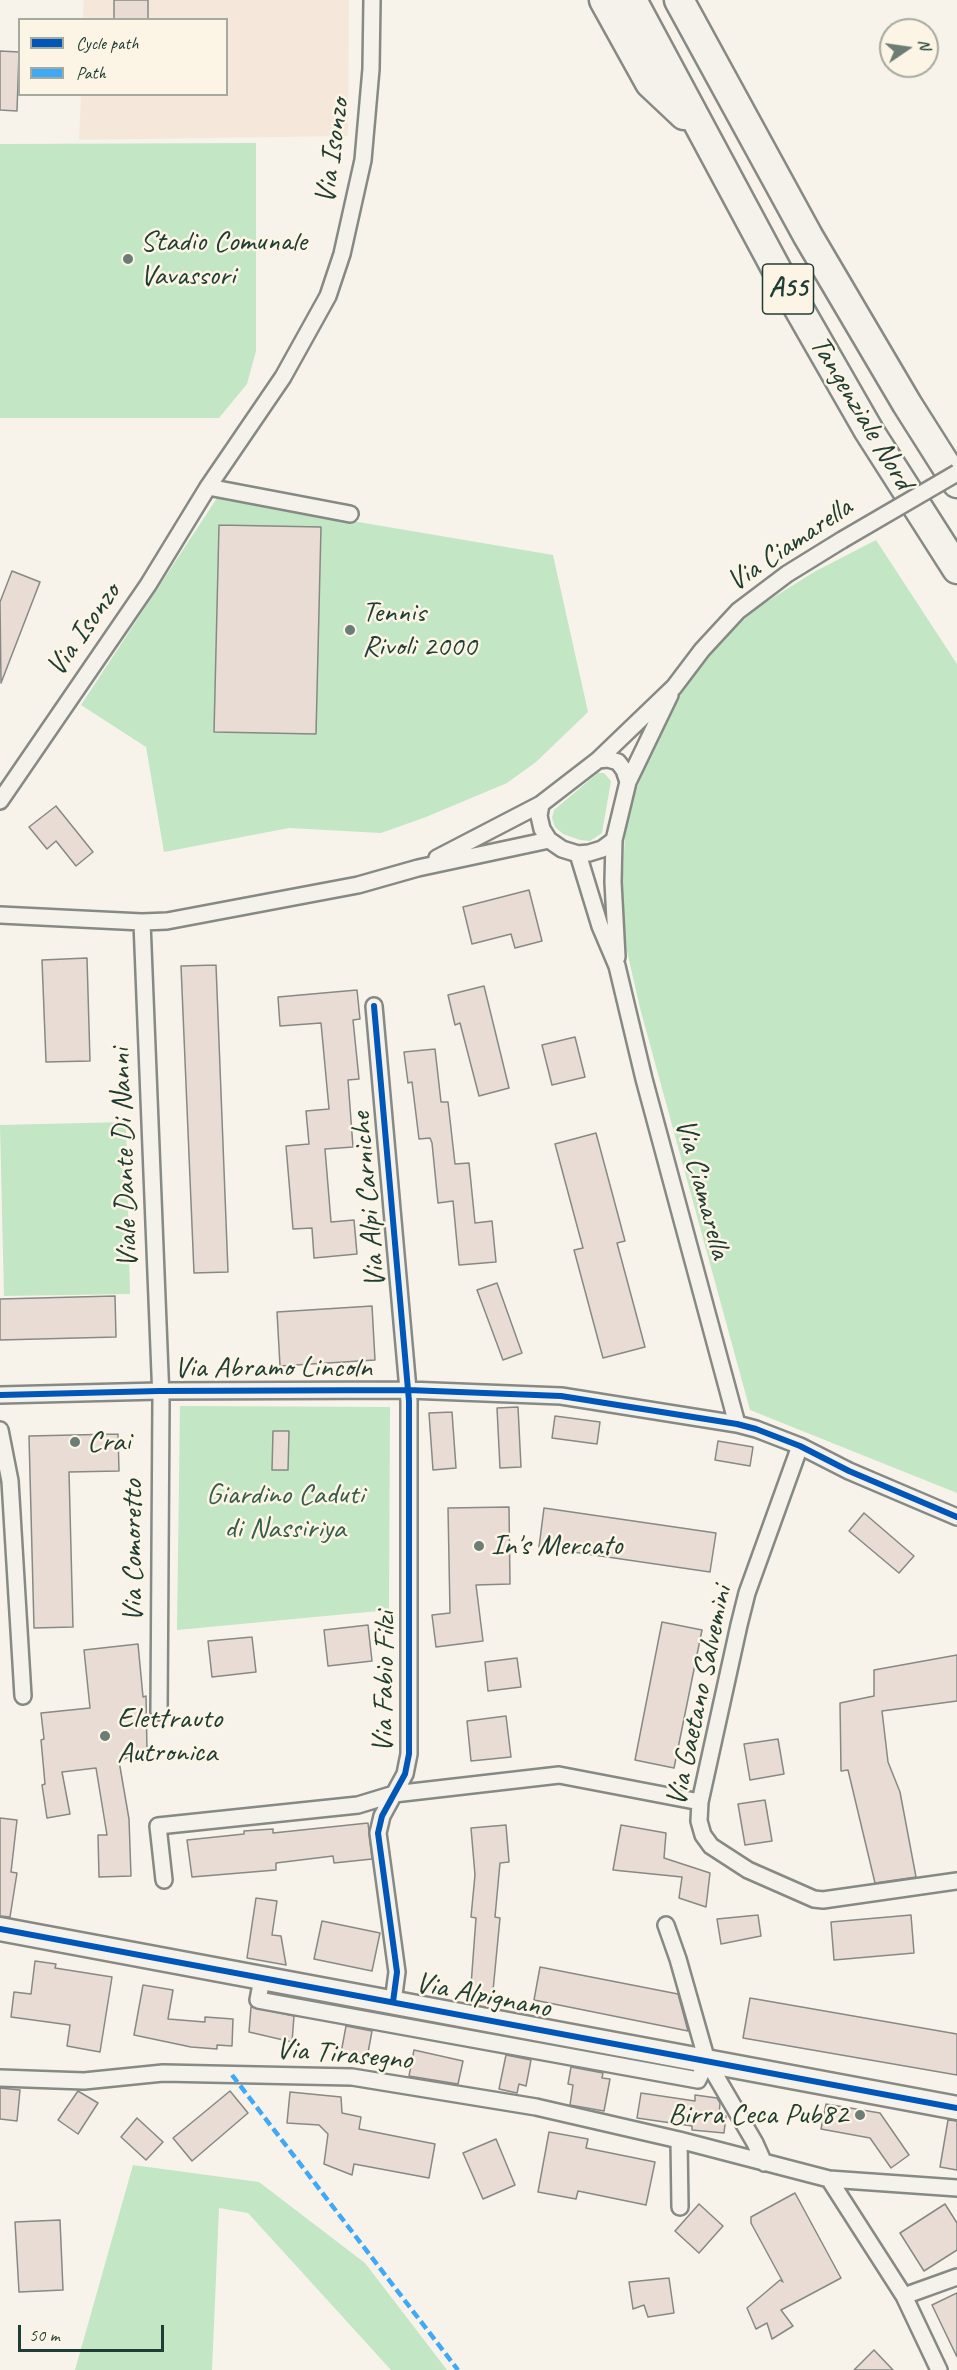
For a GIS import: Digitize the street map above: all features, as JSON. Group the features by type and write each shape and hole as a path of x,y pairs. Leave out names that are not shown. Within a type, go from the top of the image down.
{"highway":[{"path":"604,0 650,83 700,130"},
{"name":"Tangenziale Nord","path":"632,0 700,130 869,431 957,569"},
{"name":"Tangenziale Nord","path":"679,0 808,236 907,404 957,483"}],"street":[{"name":"Via Isonzo","path":"0,801 148,585 208,487 283,377 328,296 342,254 354,205 368,117 372,0"},
{"name":"Via Ciamarella","path":"598,760 674,687 702,650 738,611 787,574 957,473"},
{"path":"208,487 350,514"},
{"name":"Via Ciamarella","path":"628,782 674,687"},
{"path":"418,868 541,804 598,760 608,759 618,762 628,782 614,840 602,849 589,853 578,854 562,849 549,840 542,829 539,816 541,804"},
{"path":"0,915 142,922 167,921 358,885 418,868 549,840"},
{"name":"Via Ciamarella","path":"614,840 613,882 617,966"},
{"name":"Via Ciamarella","path":"578,854 600,926 617,966 644,1079 737,1424"},
{"name":"Viale Dante Di Nanni","path":"142,922 157,1277 159,1391"},
{"name":"Via Alpi Carniche","path":"374,1006 408,1390"},
{"name":"Via Abramo Lincoln","path":"0,1395 159,1391 408,1390 561,1396 737,1424 800,1446 849,1471 957,1517"},
{"name":"Via Fabio Filzi","path":"393,2002 397,1972 378,1833 382,1816 405,1774 409,1754 408,1390"},
{"name":"Via Comoretto","path":"159,1391 159,1712"},
{"path":"0,1430 10,1481 22,1696"},
{"name":"Via Gaetano Salvemini","path":"800,1446 744,1604 700,1802 699,1821 703,1835 711,1846 748,1870 814,1899 823,1900 957,1881"},
{"path":"394,1794 559,1775 700,1802"},
{"name":"Via Fabio Filzi","path":"164,1880 158,1826 358,1805 394,1794"},
{"path":"666,1925 707,2061 755,2142 764,2163"},
{"name":"Via Alpignano","path":"0,1929 957,2108"},
{"name":"Via Alpignano","path":"262,1979 258,2000 698,2080 707,2061"},
{"name":"Via Tirasegno","path":"0,2078 84,2081 163,2073 352,2077 536,2107 679,2140 829,2179 957,2188"},
{"path":"679,2140 680,2207"},
{"path":"829,2179 904,2296 939,2370"},
{"path":"904,2296 957,2277"}],"shaded area":[{"path":"84,0 349,0 348,136 79,140 81,96 228,96 228,18 83,18"}],"green space":[{"name":"Stadio Comunale Vavassori","path":"256,143 256,351 247,384 219,418 0,418 0,144"},
{"name":"Tennis Rivoli 2000","path":"217,498 553,555 588,712 536,762 507,783 381,833 289,828 164,852 146,747 81,705"},
{"path":"876,540 957,664 957,1493 750,1410 640,1008 624,938 622,895 625,834 629,814 634,795 659,733 681,692 716,646 755,609 814,572"},
{"path":"598,773 604,773 611,781 602,833 590,841 563,834 555,827 552,818 554,810"},
{"path":"126,1122 130,1294 4,1296 0,1125"},
{"name":"Giardino Caduti di Nassiriya","path":"180,1406 390,1407 389,1610 177,1630"},
{"path":"133,2165 259,2182 365,2263 447,2370 391,2370 248,2213 219,2208 212,2370 75,2370"}],"building":[{"path":"114,0 148,0 148,18 114,18"},
{"path":"0,51 18,52 17,111 0,110"},
{"path":"219,525 321,527 316,734 214,732"},
{"path":"12,571 40,582 1,683 0,602"},
{"path":"56,806 93,852 76,866 56,841 47,849 29,827"},
{"path":"529,890 542,941 515,948 511,934 472,944 463,907"},
{"path":"87,958 90,1061 46,1062 42,960"},
{"path":"216,965 228,1272 194,1273 181,966"},
{"path":"484,986 509,1088 479,1096 460,1023 455,1025 448,995"},
{"path":"357,990 360,1019 353,1020 359,1079 348,1080 353,1147 325,1149 331,1222 354,1220 357,1254 314,1258 312,1228 293,1229 286,1146 309,1144 306,1111 329,1109 321,1023 280,1026 278,997"},
{"path":"575,1037 585,1077 552,1085 542,1045"},
{"path":"435,1049 441,1102 448,1102 455,1164 469,1163 475,1223 492,1221 496,1262 459,1265 453,1201 438,1203 432,1143 430,1138 419,1139 412,1082 408,1083 404,1052"},
{"path":"596,1133 625,1241 617,1243 645,1347 603,1358 574,1250 583,1248 555,1144"},
{"path":"497,1283 522,1353 503,1360 477,1290"},
{"path":"115,1296 116,1337 0,1340 0,1299"},
{"path":"372,1306 375,1360 280,1366 277,1312"},
{"path":"518,1407 521,1467 500,1468 497,1408"},
{"path":"452,1412 456,1468 433,1470 429,1413"},
{"path":"555,1416 600,1422 597,1444 552,1438"},
{"path":"273,1431 289,1431 288,1470 272,1470"},
{"path":"118,1434 119,1471 69,1472 73,1627 34,1628 29,1436"},
{"path":"718,1441 753,1447 750,1466 715,1460"},
{"name":"In's Mercato","path":"509,1507 510,1584 476,1585 483,1641 436,1647 432,1615 450,1613 448,1508"},
{"path":"544,1508 716,1533 710,1572 539,1547"},
{"path":"864,1513 914,1556 899,1573 849,1531"},
{"path":"662,1622 702,1630 674,1768 635,1760"},
{"path":"368,1625 372,1661 328,1666 324,1630"},
{"path":"252,1637 256,1672 212,1677 208,1641"},
{"path":"138,1644 143,1697 146,1696 147,1750 119,1761 129,1819 131,1876 99,1877 98,1835 107,1835 96,1768 62,1772 70,1814 47,1818 42,1785 45,1784 41,1713 90,1708 84,1650"},
{"path":"957,1655 957,1701 882,1711 888,1762 900,1792 916,1877 875,1883 848,1770 841,1771 840,1703 874,1696 874,1670"},
{"path":"517,1658 521,1687 488,1691 485,1662"},
{"path":"506,1716 511,1757 471,1761 467,1721"},
{"path":"778,1739 784,1774 750,1780 744,1744"},
{"path":"765,1800 772,1841 745,1845 738,1804"},
{"path":"0,1818 17,1820 11,1872 17,1873 10,1917 0,1916"},
{"path":"368,1823 372,1859 334,1863 333,1856 276,1863 276,1870 192,1877 187,1840 244,1834 244,1831 273,1829 273,1833"},
{"path":"506,1825 509,1862 500,1863 495,1917 500,1918 492,2001 470,1999 476,1918 471,1917 475,1875 471,1828"},
{"path":"621,1825 666,1833 664,1858 710,1873 706,1907 679,1898 682,1877 613,1870"},
{"path":"256,1898 277,1901 272,1935 281,1936 286,1965 247,1958"},
{"path":"758,1915 761,1936 721,1944 717,1919"},
{"path":"911,1915 914,1953 834,1960 831,1922"},
{"path":"322,1921 380,1933 372,1971 314,1959"},
{"path":"35,1961 56,1964 55,1968 112,1977 100,2052 67,2046 70,2025 11,2017 14,1992 31,1994"},
{"path":"540,1967 678,1994 688,2031 534,2000"},
{"path":"143,1985 173,1990 168,2019 205,2022 205,2017 233,2019 232,2046 217,2045 217,2049 191,2047 134,2035"},
{"path":"750,1998 957,2034 957,2075 743,2038"},
{"path":"251,2007 294,2016 292,2042 249,2032"},
{"path":"346,2026 372,2031 367,2058 341,2053"},
{"path":"414,2050 463,2061 458,2084 409,2076"},
{"path":"506,2055 531,2060 526,2086 519,2084 517,2093 499,2089"},
{"path":"571,2067 603,2073 602,2078 610,2079 604,2111 570,2105 573,2085 568,2084"},
{"path":"0,2088 20,2090 17,2121 0,2119"},
{"path":"78,2091 98,2103 78,2134 58,2120"},
{"path":"230,2091 248,2113 192,2161 173,2138"},
{"path":"290,2092 341,2097 342,2113 361,2117 359,2129 435,2144 429,2178 354,2164 352,2175 324,2164 328,2134 319,2125 287,2123"},
{"path":"641,2093 695,2101 695,2095 717,2098 720,2103 719,2115 726,2116 724,2133 692,2130 692,2126 637,2118"},
{"path":"826,2104 880,2113 909,2155 891,2168 870,2138 821,2129"},
{"path":"137,2118 163,2142 146,2160 121,2137"},
{"path":"948,2120 957,2121 957,2170 940,2167"},
{"path":"549,2132 588,2139 586,2148 655,2162 646,2205 578,2191 576,2199 538,2192"},
{"path":"496,2139 515,2185 483,2199 463,2153"},
{"path":"795,2193 841,2278 781,2310 793,2326 772,2339 767,2323 756,2329 747,2308 780,2280 783,2282 751,2223 751,2217"},
{"path":"699,2204 723,2226 699,2253 675,2231"},
{"path":"945,2204 957,2223 957,2250 924,2271 900,2233"},
{"path":"60,2220 63,2290 19,2292 15,2222"},
{"path":"669,2278 674,2313 648,2317 644,2305 633,2309 629,2282"},
{"path":"957,2293 957,2357 932,2305"},
{"path":"874,2350 893,2370 854,2370"}],"marked path":[{"path":"232,2075 458,2370"}],"cycle path":[{"path":"374,1006 409,1401 409,1754 405,1774 382,1816 378,1833 397,1972 393,2002"},
{"path":"0,1395 159,1391 408,1390 561,1396 756,1429 800,1446 849,1471 957,1517"},
{"path":"0,1929 957,2108"}],"place":[{"name":"Stadio Comunale Vavassori","path":"128,259"},
{"name":"Tennis Rivoli 2000","path":"350,630"},
{"name":"Crai","path":"75,1442"},
{"name":"In's Mercato","path":"479,1546"},
{"name":"Elettrauto Autronica","path":"105,1736"},
{"name":"Birra Ceca Pub82","path":"860,2115"}]}
